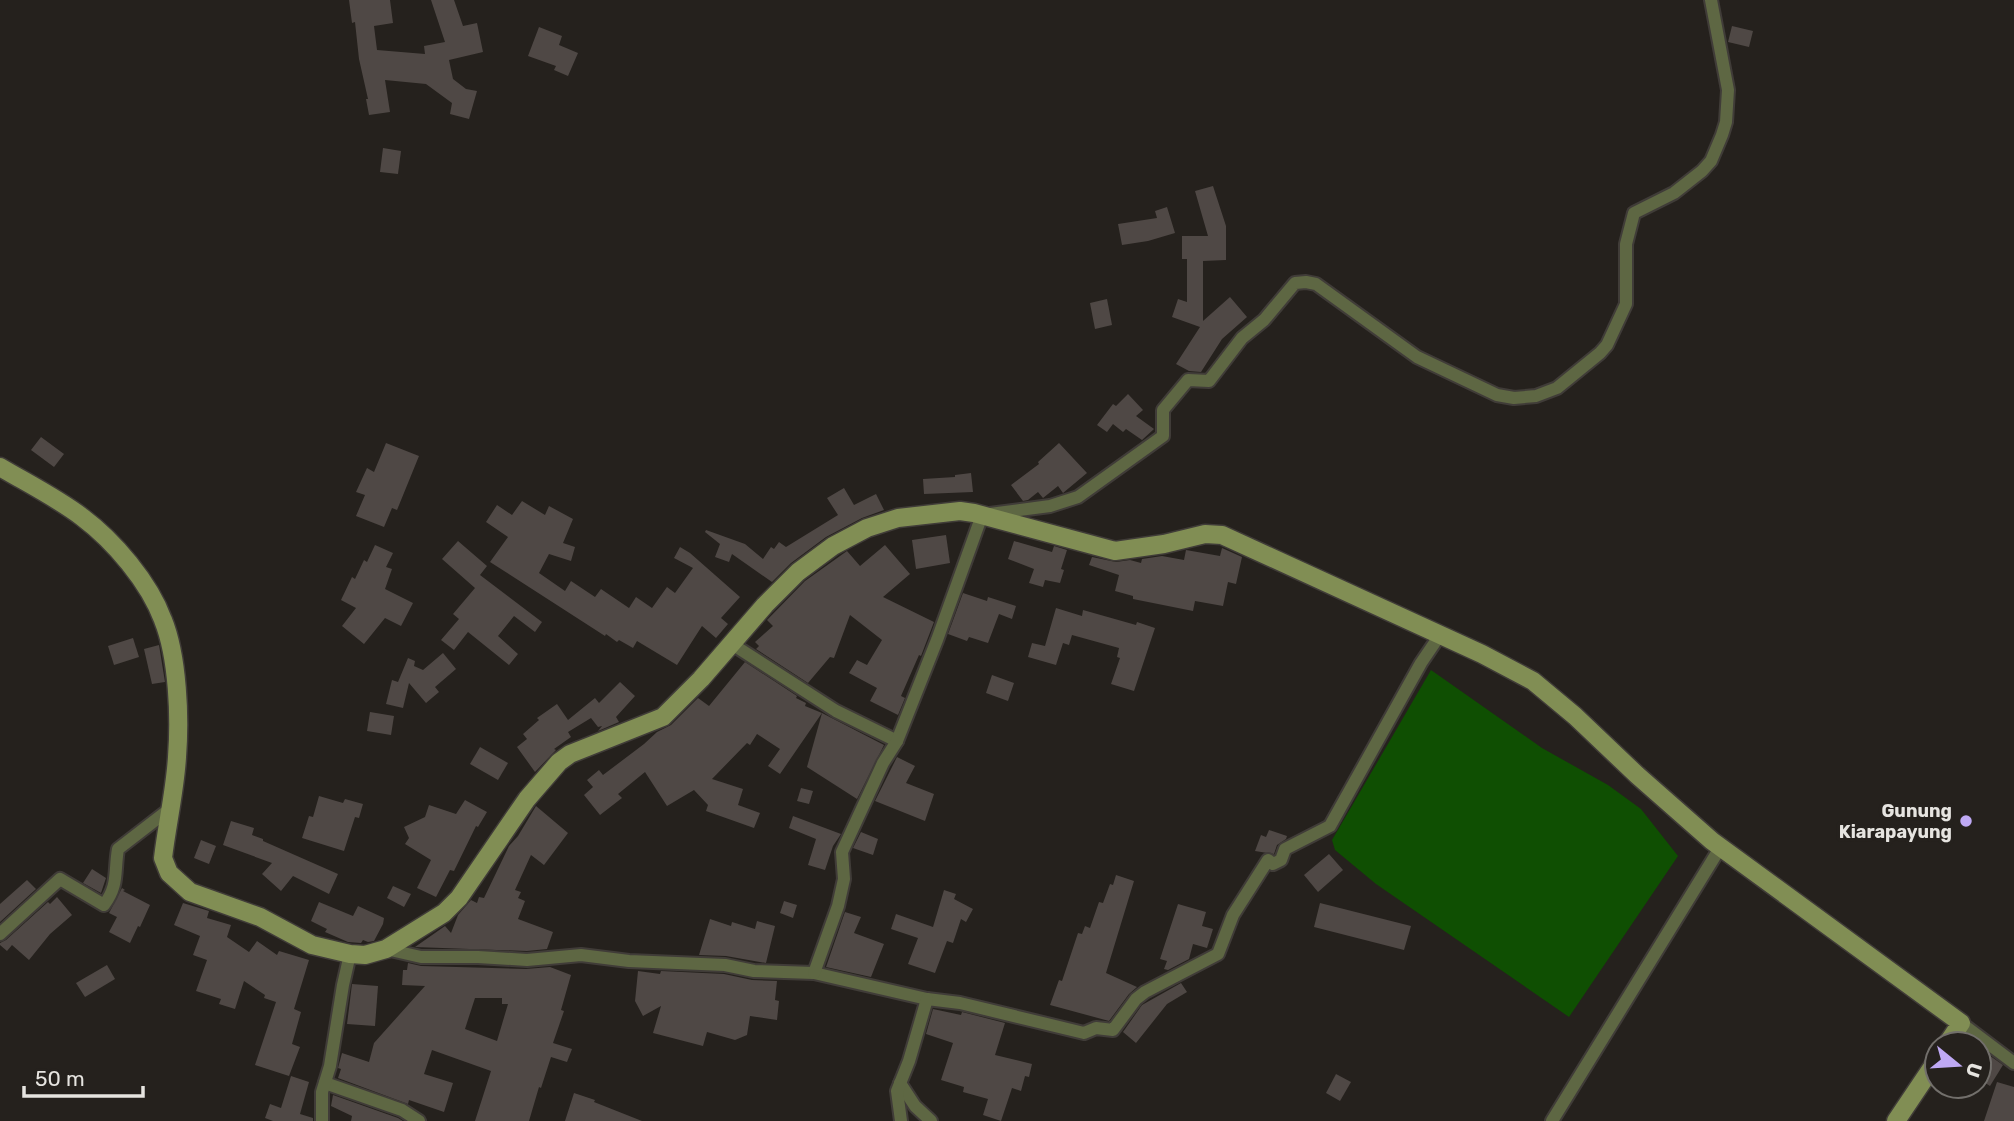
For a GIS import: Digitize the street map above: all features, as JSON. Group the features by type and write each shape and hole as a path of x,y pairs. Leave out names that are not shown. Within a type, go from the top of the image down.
{"street":[{"path":"982,515 1050,506 1078,497 1163,436 1163,410 1188,380 1209,381 1242,338 1264,320 1295,283 1316,284 1417,357 1497,395 1507,398 1525,397 1557,388 1604,349 1624,310 1627,297 1626,244 1633,214 1680,189 1702,171 1710,161 1722,135 1728,90 1712,0"},
{"path":"0,467 83,517 134,566 162,617 168,634 177,689 178,720 177,758 163,858 169,873 191,892 260,916 312,945 350,954 365,955 386,950 444,913 459,898 527,799 559,762 570,754 663,717 702,679 798,572 833,546 866,528 898,518 960,512 982,515 1115,551 1164,544 1205,534 1222,535 1482,654 1533,681 1720,848 2014,1063"},
{"path":"814,973 838,906 844,879 842,852 883,763 897,741 982,515"},
{"path":"386,950 421,957 527,960 581,955 629,961 724,965 754,971 814,973 927,999 960,1003 1084,1033 1096,1028 1113,1030 1136,999 1145,992 1218,954 1233,915 1268,860 1273,864 1280,860 1285,849 1330,826 1421,663 1440,635"},
{"path":"732,644 836,711 897,741"},
{"path":"0,934 60,879 104,905 116,884 118,849 171,808"},
{"path":"1552,1121 1720,848"},
{"path":"322,1121 322,1092 350,954"},
{"path":"901,1121 897,1091 909,1061 927,999"},
{"path":"1956,1030 1961,1023"},
{"path":"1896,1121 1923,1081"},
{"path":"325,1083 405,1111 419,1121"},
{"path":"900,1083 915,1106 931,1121"}],"green space":[{"path":"1431,670 1542,748 1608,785 1641,809 1678,856 1569,1017 1376,884 1335,850 1332,840"}],"building":[{"path":"349,0 390,0 393,23 374,26 377,50 425,54 424,46 445,42 431,0 454,0 463,26 477,23 483,52 449,60 453,79 466,89 477,91 469,119 450,114 452,103 426,84 385,80 390,112 369,115 355,22 352,23"},
{"path":"1732,26 1753,31 1749,47 1728,42"},
{"path":"539,27 562,36 559,45 578,53 568,76 554,70 556,66 528,56"},
{"path":"383,148 401,151 398,174 380,172"},
{"path":"1213,186 1226,226 1226,260 1203,261 1203,321 1230,297 1247,317 1222,339 1201,372 1189,371 1176,364 1200,327 1172,317 1178,299 1187,302 1187,259 1182,259 1182,236 1208,236 1195,191"},
{"path":"1167,207 1175,233 1122,245 1118,224 1157,218 1155,211"},
{"path":"1107,299 1112,325 1095,329 1090,303"},
{"path":"1128,394 1143,410 1136,416 1154,429 1142,440 1126,429 1123,432 1113,424 1107,432 1097,425 1113,404 1116,406"},
{"path":"41,437 64,454 54,467 31,450"},
{"path":"386,443 419,456 397,510 392,508 384,527 356,516 365,495 356,492 367,468 374,472"},
{"path":"1059,443 1087,473 1063,493 1058,486 1043,498 1038,492 1023,501 1011,485 1039,464 1038,462"},
{"path":"971,473 973,492 924,494 923,479"},
{"path":"844,488 854,505 876,494 884,510 826,537 791,563 772,582 732,554 729,562 715,557 720,544 705,532 706,530 745,544 763,559 771,547 774,549 779,542 786,547 838,515 827,498"},
{"path":"522,501 545,515 549,506 573,519 563,543 575,547 571,561 549,554 539,573 565,591 571,581 595,597 601,589 629,608 636,597 652,608 667,587 675,593 693,568 674,558 680,547 740,597 721,618 728,624 716,638 702,626 677,665 637,641 633,648 606,634 605,636 490,562 508,537 486,522 497,505 512,515"},
{"path":"946,535 950,563 916,569 912,540"},
{"path":"458,541 487,566 480,575 542,622 535,632 514,616 498,636 518,654 509,665 468,632 454,650 441,640 459,619 453,614 475,588 442,559"},
{"path":"1014,541 1052,552 1054,546 1067,550 1060,583 1045,580 1043,587 1029,583 1034,569 1008,559"},
{"path":"375,545 393,553 386,567 392,569 385,589 413,603 401,626 385,618 364,644 342,626 356,608 341,600 352,577 355,579"},
{"path":"885,545 910,574 883,597 934,622 901,696 905,698 898,715 870,701 877,688 849,673 857,660 867,665 882,640 850,615 834,658 830,657 808,683 756,649 759,646 755,642 773,626 767,620 805,581 847,551 860,566"},
{"path":"1222,548 1242,557 1236,584 1228,582 1223,606 1195,601 1193,611 1133,599 1133,596 1115,591 1119,575 1089,565 1092,557 1141,563 1142,559 1162,556 1184,560 1186,550 1220,556"},
{"path":"963,593 1016,606 1012,619 999,614 988,643 969,637 967,641 948,634"},
{"path":"1056,608 1082,616 1083,610 1155,628 1134,691 1111,684 1120,658 1117,657 1119,648 1072,635 1069,645 1063,643 1056,665 1028,657 1032,643 1045,646"},
{"path":"133,638 139,657 114,665 108,646"},
{"path":"159,645 165,682 152,684 144,649"},
{"path":"443,653 456,669 435,687 439,692 426,703 409,683 403,708 386,704 392,680 398,682 408,658 415,661 414,666 423,670"},
{"path":"745,662 797,696 796,698 806,703 805,706 822,713 780,774 768,766 780,749 757,734 750,745 747,743 712,779 743,789 738,805 760,813 754,828 706,811 708,805 694,790 667,806 645,772 618,794 622,798 600,815 584,795 593,787 587,780 599,770 603,775 657,732 671,725 698,698 709,706"},
{"path":"992,675 1014,683 1008,701 986,693"},
{"path":"620,682 635,696 616,717 619,722 598,731 602,726 598,727 591,718 568,732 571,737 554,749 556,750 535,772 517,747 527,739 523,734 539,720 537,718 557,704 568,720 595,698 599,703"},
{"path":"370,712 394,716 391,735 367,731"},
{"path":"822,713 884,745 857,799 807,767"},
{"path":"480,747 508,763 498,780 470,764"},
{"path":"897,757 915,766 906,783 934,794 925,821 875,801"},
{"path":"801,788 813,791 809,804 797,801"},
{"path":"319,796 343,803 345,799 363,804 359,818 355,817 344,851 302,838 309,816 313,817"},
{"path":"465,800 487,812 478,827 476,826 454,871 450,870 436,897 417,888 431,860 405,844 409,838 404,827 425,817 429,805 456,814"},
{"path":"536,806 568,833 544,865 531,855 515,890 521,892 518,898 525,901 518,919 553,932 547,949 527,951 415,947 445,926 451,933 458,915 471,900 477,903 479,897 484,898 509,846"},
{"path":"793,816 841,834 833,846 825,870 808,865 816,839 789,828"},
{"path":"231,821 254,828 252,835 338,874 329,894 293,876 281,891 262,874 272,863 223,845"},
{"path":"1269,830 1287,836 1286,839 1277,845 1274,854 1255,851 1261,835 1266,837"},
{"path":"861,832 878,839 873,855 853,848"},
{"path":"201,840 216,846 209,864 194,858"},
{"path":"1329,854 1343,870 1318,892 1304,875"},
{"path":"92,869 106,878 101,893 83,883"},
{"path":"1116,875 1134,881 1106,973 1137,987 1109,1021 1050,1005 1059,980 1062,981 1078,933 1082,934 1085,926 1090,928 1099,902 1103,903"},
{"path":"27,880 36,889 0,922 0,904"},
{"path":"393,886 411,894 404,907 387,898"},
{"path":"122,888 150,905 130,943 109,932 117,917 109,913"},
{"path":"944,890 956,894 954,899 973,909 966,922 961,919 953,943 947,941 935,973 908,964 918,938 891,929 896,914 933,927"},
{"path":"57,897 72,915 50,934 29,960 12,945 7,951 0,945 48,902 50,904"},
{"path":"784,901 797,905 793,918 780,913"},
{"path":"319,902 353,916 358,906 384,918 383,924 374,941 348,942 325,932 327,929 311,921"},
{"path":"183,903 209,911 207,918 231,925 227,937 249,952 257,941 277,955 279,951 309,960 294,1009 301,1012 292,1044 300,1047 289,1076 255,1065 276,1002 264,998 265,995 244,981 235,1009 219,1004 221,999 196,991 207,960 193,955 200,936 174,925"},
{"path":"1320,903 1411,926 1404,950 1314,927"},
{"path":"1178,904 1206,912 1202,926 1213,929 1207,948 1193,944 1189,959 1168,970 1164,969 1167,961 1160,959"},
{"path":"845,912 861,917 854,933 884,944 871,977 826,967"},
{"path":"710,919 731,926 732,922 755,929 757,921 775,926 766,963 726,956 699,955"},
{"path":"408,963 421,966 526,969 550,967 571,975 561,1010 564,1011 553,1043 572,1049 567,1062 551,1057 529,1121 475,1121 491,1071 432,1050 424,1074 453,1083 444,1112 409,1100 408,1104 338,1078 342,1053 369,1062 374,1043 425,986 402,985 403,970 407,970","holes":["475,998 502,998 502,1004 508,1004 497,1041 465,1029"]},
{"path":"107,965 115,979 85,997 76,983"},
{"path":"638,971 660,974 661,971 724,974 752,980 777,981 777,1020 750,1016 747,1035 735,1040 707,1032 703,1046 653,1033 661,1006 643,1016 635,1001"},
{"path":"1181,983 1187,992 1167,1004 1136,1043 1123,1032 1142,1005"},
{"path":"352,984 378,986 375,1026 347,1024"},
{"path":"933,1009 961,1015 962,1012 1005,1023 995,1055 1032,1064 1029,1077 1025,1076 1021,1091 1012,1088 1001,1121 983,1115 988,1099 963,1092 964,1087 941,1080 953,1043 926,1034"},
{"path":"1993,1058 2003,1065 1993,1081"},
{"path":"1336,1074 1351,1082 1340,1101 1326,1093"},
{"path":"291,1076 309,1082 300,1114 313,1118 313,1121 273,1121 265,1118 270,1104 281,1108"},
{"path":"1997,1082 2014,1087 2014,1121 1984,1121"},
{"path":"574,1093 595,1100 594,1102 642,1121 565,1121"},
{"path":"333,1095 403,1121 351,1121 352,1116 331,1106"}],"place":[{"name":"Gunung Kiarapayung","path":"1966,821"}]}
